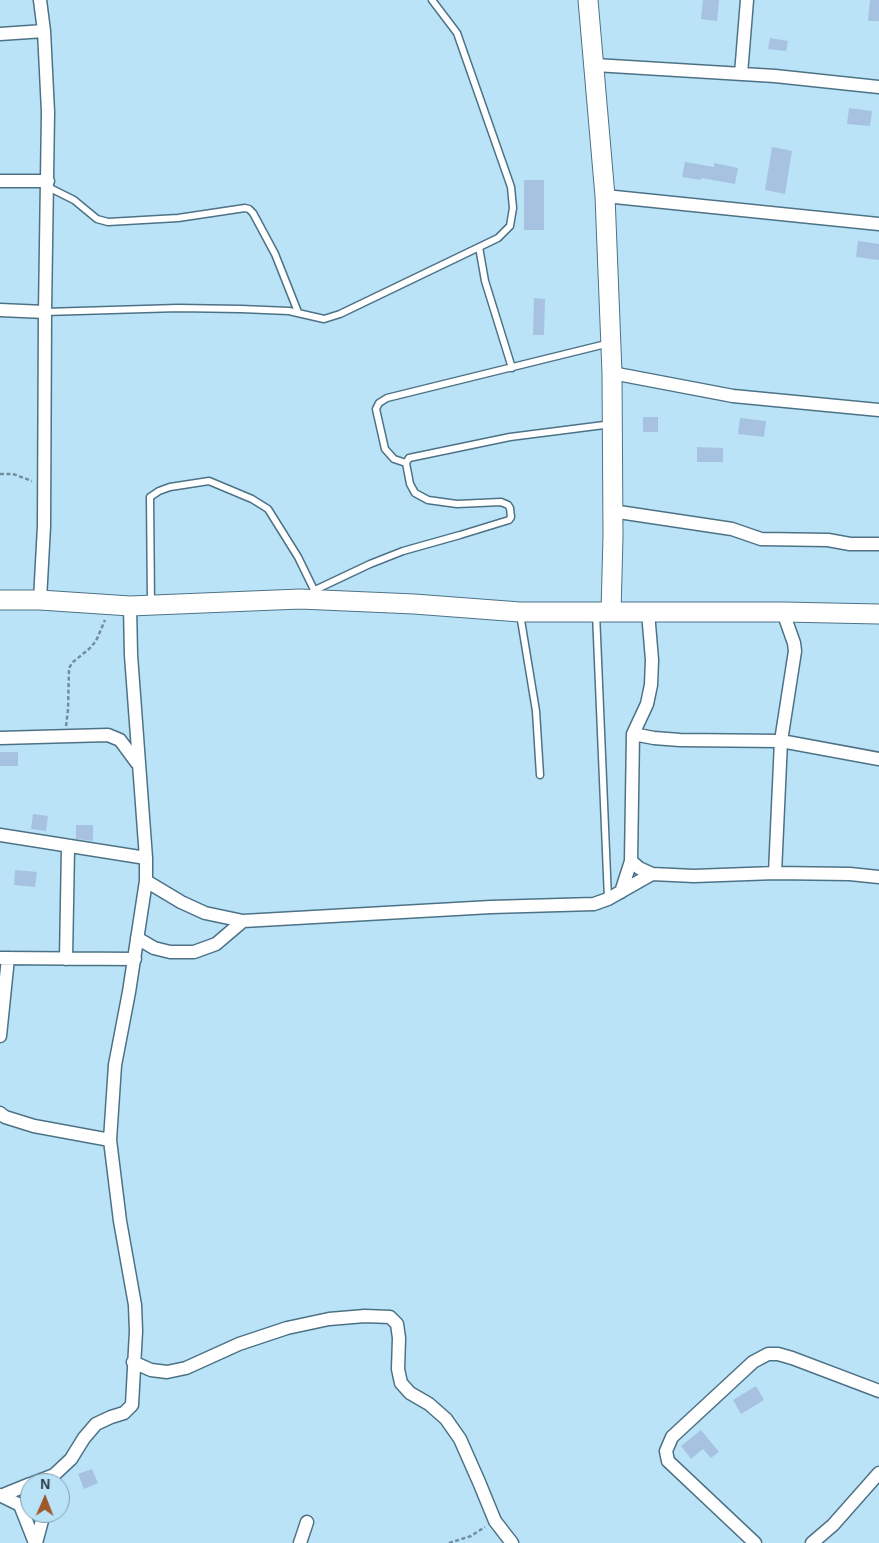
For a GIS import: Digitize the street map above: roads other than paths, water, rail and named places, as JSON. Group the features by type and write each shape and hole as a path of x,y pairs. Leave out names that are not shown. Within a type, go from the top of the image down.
{"street":[{"path":"40,0 44,31 48,112 44,526 40,600"},
{"path":"588,0 605,196 612,373 612,511 604,612"},
{"path":"741,74 747,0"},
{"path":"0,34 44,31"},
{"path":"595,65 741,74 879,86"},
{"path":"0,181 48,184"},
{"path":"605,196 879,224"},
{"path":"0,310 45,312"},
{"path":"612,373 733,396 879,410"},
{"path":"612,511 732,530 760,539 828,540 850,544 879,544"},
{"path":"0,600 40,600 130,606 316,595 520,612 879,614"},
{"path":"58,1473 96,1424 124,1413 132,1405 136,1331 135,1305 120,1221 110,1140 115,1065 135,959 146,881 146,858 131,655 130,606"},
{"path":"621,892 631,861 633,734 647,704 651,685 652,660 648,612"},
{"path":"775,873 781,742 795,651 783,612"},
{"path":"633,734 680,740 781,742 879,759"},
{"path":"0,738 108,735 115,737 127,748 138,765"},
{"path":"0,835 146,858"},
{"path":"66,959 68,846"},
{"path":"631,861 638,868 652,874 694,876 775,873 850,874 879,877"},
{"path":"146,881 205,914 243,921 491,907 594,904 608,900 652,874"},
{"path":"138,938 154,948 170,952 194,952 216,944 243,921"},
{"path":"0,1035 4,958 135,959"},
{"path":"0,1113 34,1126 110,1140"},
{"path":"133,1362 151,1370 167,1372 186,1368 239,1344 287,1328 329,1319 365,1316 390,1317 397,1324 399,1338 398,1369 401,1383 410,1393 429,1404 446,1419 464,1448 495,1521 512,1543"},
{"path":"755,1543 668,1461 666,1451 672,1438 753,1362 768,1354 778,1354 792,1358 879,1391"},
{"path":"812,1543 832,1525 879,1473"},
{"path":"1,1495 20,1488"},
{"path":"1,1495 20,1505 35,1543"},
{"path":"300,1543 306,1522"},
{"path":"35,1543 41,1523"}],"lane":[{"path":"45,312 178,308 298,312 324,318 340,314 498,238 510,226 513,208 512,187 457,33 432,0"},
{"path":"48,184 74,200 97,219 108,222 178,218 249,208 275,254 298,312"},
{"path":"479,247 485,281 512,368"},
{"path":"406,463 394,459 385,449 376,410 379,403 387,398 611,342"},
{"path":"151,605 150,497 159,491 210,481 252,499 268,509 282,529 316,595 370,564 403,551 509,520 511,517 508,504 501,502 457,504 428,500 421,497 415,493 410,484 406,460 412,456 475,446 510,437 613,424"},
{"path":"520,612 536,711 540,775"},
{"path":"604,612 608,900"}]}
